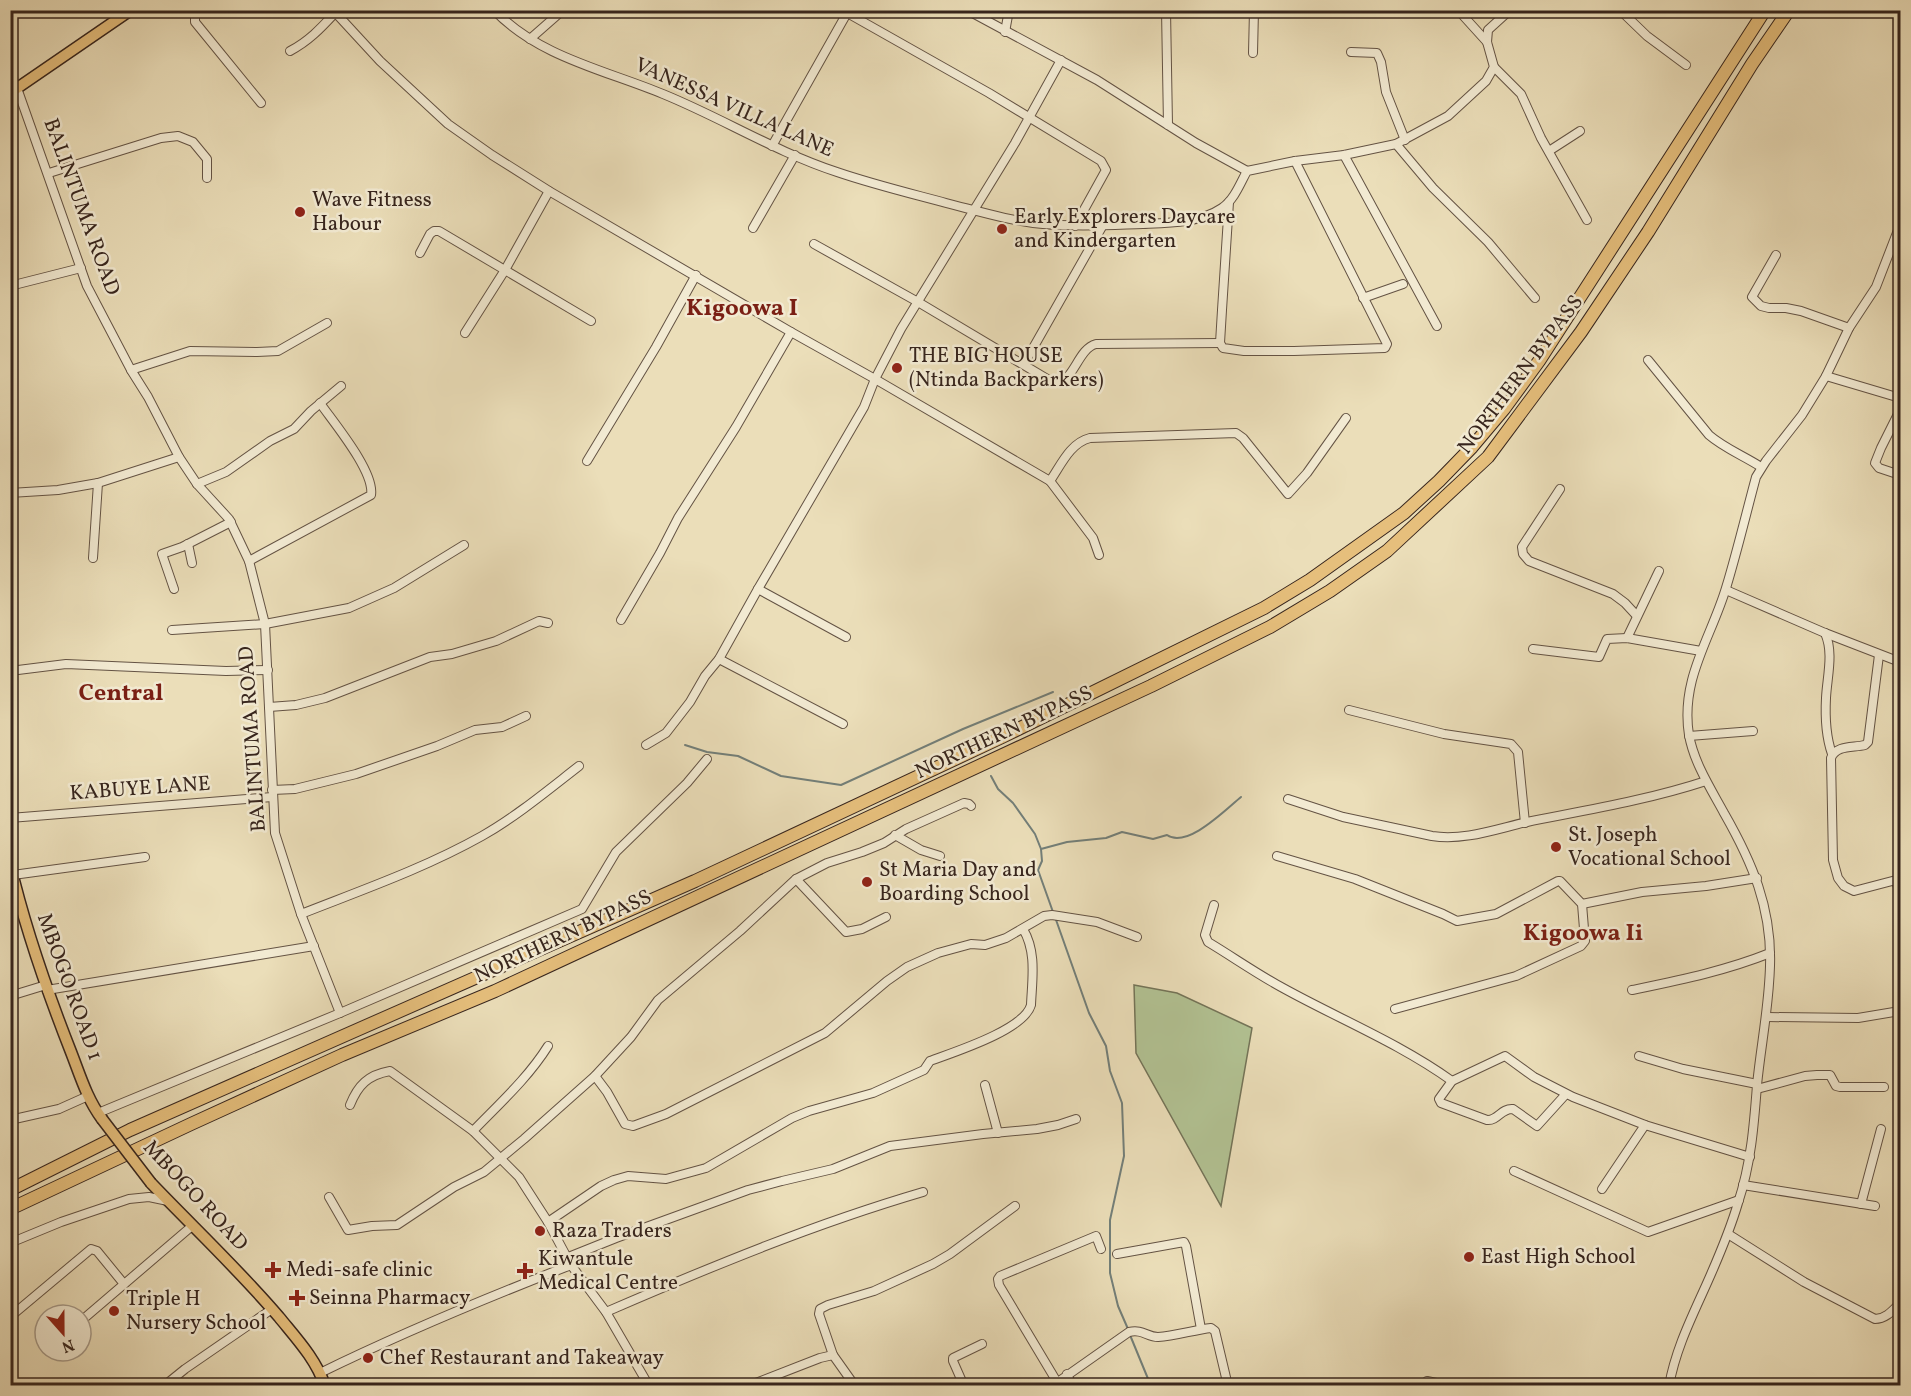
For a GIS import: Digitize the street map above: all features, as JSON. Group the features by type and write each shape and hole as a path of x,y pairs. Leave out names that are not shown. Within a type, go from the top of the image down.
{"highway":[{"name":"NORTHERN BYPASS","path":"10,1190 130,1130 695,881 991,742 1264,608 1310,580 1404,513 1472,447 1504,409 1539,361 1765,10"},
{"name":"NORTHERN BYPASS","path":"10,1209 342,1055 495,991 1151,686 1270,627 1330,591 1388,551 1488,456 1581,332 1648,232 1752,64 1789,10"}],"main road":[{"path":"14,90 114,15 131,10"},
{"name":"MBOGO ROAD 1","path":"10,864 13,881 46,987 88,1096 100,1116"},
{"name":"MBOGO ROAD","path":"100,1116 151,1183 272,1309 297,1339 320,1381"}],"street":[{"path":"195,10 195,22 261,103"},
{"name":"VANESSA VILLA LANE","path":"494,10 530,39 553,52 664,94 772,146 836,172 974,210 1010,219 1075,226 1168,223 1210,214 1229,202"},
{"path":"530,39 563,10"},
{"path":"967,10 1097,80 1168,126 1247,171 1294,161 1344,155 1400,142 1448,116 1486,81 1494,67"},
{"path":"1005,32 1009,10"},
{"path":"1166,10 1168,126"},
{"path":"1253,53 1254,10"},
{"path":"1458,10 1486,42 1494,67 1521,94 1549,152 1587,220"},
{"path":"1486,42 1488,30 1510,10"},
{"path":"1620,10 1647,36 1686,65"},
{"path":"290,51 303,44 319,30 334,12 380,61 447,124 492,155 549,191 1050,481 1094,538 1099,555"},
{"path":"772,146 845,12 989,93 1101,161 1106,166 1106,170 1075,226"},
{"path":"1351,52 1377,53 1400,142 1425,180 1488,242 1535,298"},
{"path":"646,745 666,734 719,659 848,435 901,329 1029,118 1061,60"},
{"name":"BALINTUMA ROAD","path":"14,90 49,173 87,286 179,457 197,484 231,522 249,561 265,624 275,833 301,914 340,1013"},
{"path":"1549,152 1580,131"},
{"path":"49,173 161,138 178,136 193,142 207,159 207,178"},
{"path":"753,228 795,155"},
{"path":"1344,155 1437,326"},
{"path":"1247,171 1229,202 1220,343 1223,348 1244,351 1384,348 1387,345 1294,161"},
{"path":"465,333 549,191"},
{"path":"1024,364 1103,225"},
{"path":"1669,1386 1677,1350 1728,1234 1750,1157 1767,1017 1770,953 1768,924 1757,878 1737,836 1706,781 1689,735 1689,698 1692,675 1726,590 1756,477 1761,467 1802,415 1826,376 1849,328 1876,287 1900,225"},
{"path":"420,253 430,234 439,231 591,321"},
{"path":"814,244 1058,383 1064,381 1091,345 1220,343"},
{"path":"1776,255 1752,297 1761,306 1801,311 1849,328"},
{"path":"10,286 81,268"},
{"path":"587,461 656,347 696,275"},
{"path":"1363,298 1403,284"},
{"path":"131,370 190,351 278,351 327,323"},
{"path":"621,620 678,518 736,427 791,332"},
{"path":"1648,360 1709,435 1761,467"},
{"path":"1826,376 1900,398"},
{"path":"197,484 226,472 270,441 294,429 340,386"},
{"path":"249,561 371,495 364,467 320,403"},
{"path":"1900,410 1875,463 1880,468 1900,475"},
{"path":"1050,481 1075,445 1082,440 1236,433 1243,438 1288,494 1307,473 1346,418"},
{"path":"10,492 58,490 98,483 179,457"},
{"path":"93,558 98,483"},
{"path":"1560,489 1522,547 1523,554 1529,561 1613,594 1637,616"},
{"path":"174,589 162,554 188,544 231,522"},
{"path":"188,544 192,562"},
{"path":"172,630 265,624 350,608 394,588 464,545"},
{"path":"1627,638 1659,571"},
{"path":"758,589 846,637"},
{"path":"1726,590 1825,633 1900,662"},
{"path":"269,707 296,705 325,698 430,657 452,654 496,641 539,621 548,623"},
{"path":"1825,633 1829,651 1826,698 1827,734 1832,754 1830,763 1833,860 1836,872 1844,886 1854,891 1896,880 1900,895"},
{"path":"1533,649 1599,657 1607,639 1627,638 1701,651"},
{"path":"1832,754 1838,750 1865,745 1868,742 1880,655"},
{"path":"719,659 843,724"},
{"path":"10,671 66,664 226,671 268,670"},
{"path":"1349,710 1444,734 1511,744 1518,752 1525,823"},
{"name":"KABUYE LANE","path":"10,818 272,794 356,774 437,746 475,730 502,727 526,716"},
{"path":"1689,735 1753,731"},
{"path":"100,1116 582,909 616,852 687,783 707,759"},
{"path":"301,914 434,860 483,835 532,802 579,766"},
{"path":"1288,799 1342,817 1432,836 1467,836 1665,794 1706,781"},
{"path":"329,1197 348,1230 397,1225 454,1187 484,1172 524,1139 595,1076 631,1037 658,1000 740,931 796,879 827,863 884,843 895,835 964,803 971,806"},
{"path":"895,835 921,850 940,856"},
{"path":"1277,856 1355,879 1457,921 1496,914 1558,881 1582,904 1585,941 1581,946 1516,976 1395,1009"},
{"path":"13,881 145,857"},
{"path":"1582,904 1642,892 1757,878"},
{"path":"796,879 846,932 862,929 886,917"},
{"path":"1214,905 1205,935 1208,942 1283,988 1397,1045 1427,1063 1452,1082"},
{"path":"595,1076 626,1124 638,1125 666,1114 825,1033 869,995 907,967 938,953 970,944 985,945 1006,938 1044,916 1052,915 1102,924 1137,937"},
{"path":"548,1222 601,1186 614,1180 628,1176 666,1179 706,1168 792,1118 873,1093 920,1072 930,1061 1011,1028 1030,1010 1031,1005 1033,964 1030,942 1023,929"},
{"path":"10,996 46,987 314,946"},
{"path":"1632,990 1705,975 1770,953"},
{"path":"1767,1017 1858,1018 1900,1011"},
{"path":"473,1131 523,1079 548,1046"},
{"path":"1566,1094 1537,1126 1513,1109 1503,1111 1490,1121 1441,1103 1438,1099 1452,1082 1505,1056 1534,1077 1566,1094 1645,1125 1750,1157"},
{"path":"1639,1056 1683,1070 1757,1087 1816,1075 1830,1076 1836,1086 1840,1087 1884,1087"},
{"path":"350,1105 356,1090 364,1082 378,1073 390,1071 473,1131 519,1178 548,1222 568,1262 606,1312 649,1386"},
{"path":"985,1085 998,1133"},
{"path":"10,1120 59,1109 88,1096"},
{"path":"320,1381 366,1351 568,1262 616,1238 748,1191 782,1180 833,1169 890,1146 1047,1127 1076,1119"},
{"path":"1602,1189 1645,1125"},
{"path":"1861,1204 1881,1129"},
{"path":"1514,1171 1648,1232 1739,1200"},
{"path":"1743,1185 1875,1206"},
{"path":"606,1312 756,1248 872,1207 923,1192"},
{"path":"10,1244 61,1222 129,1199 149,1197 168,1201"},
{"path":"855,1386 833,1355 819,1314 820,1309 874,1291 933,1264 1015,1206"},
{"path":"93,1311 192,1226"},
{"path":"1728,1234 1804,1282 1875,1319 1882,1319 1900,1303"},
{"path":"1101,1249 1096,1236 1000,1276 998,1279 999,1285 1055,1384 1129,1332 1146,1332 1156,1337 1211,1328 1215,1331 1228,1386"},
{"path":"1118,1254 1184,1242 1201,1329"},
{"path":"10,1317 91,1249 97,1251 124,1284"},
{"path":"164,1386 272,1309"},
{"path":"964,1386 953,1358 982,1344"},
{"path":"747,1386 812,1360 833,1355"},
{"path":"1067,1374 1072,1386"},
{"path":"1427,1381 1450,1386"}],"green space":[{"path":"1134,985 1177,993 1252,1028 1221,1206 1136,1053"}],"waterway":[{"path":"685,745 707,752 738,756 781,776 841,785 963,729 1053,692"},
{"path":"991,776 998,789 1013,803 1035,834 1041,849 1042,861 1038,870 1053,912"},
{"path":"1041,849 1067,842 1106,838 1122,832 1153,839 1167,835 1175,838 1185,837 1206,826 1241,797"},
{"path":"1055,917 1089,1013 1106,1046 1110,1071 1122,1103 1124,1156 1110,1220 1110,1273 1118,1306 1128,1329"},
{"path":"1130,1335 1151,1386"}],"place":[{"name":"Wave Fitness Habour","path":"300,212"},
{"name":"Early Explorers Daycare and Kindergarten","path":"1002,229"},
{"name":"THE BIG HOUSE (Ntinda Backparkers)","path":"897,368"},
{"name":"St. Joseph Vocational School","path":"1556,847"},
{"name":"St Maria Day and Boarding School","path":"867,882"},
{"name":"Raza Traders","path":"540,1231"},
{"name":"East High School","path":"1469,1257"},
{"name":"Medi-safe clinic","path":"273,1270"},
{"name":"Kiwantule Medical Centre","path":"525,1271"},
{"name":"Seinna Pharmacy","path":"297,1298"},
{"name":"Triple H Nursery School","path":"114,1311"},
{"name":"Chef Restaurant and Takeaway","path":"368,1358"}],"district":[{"name":"Kigoowa I","path":"742,309"},
{"name":"Central","path":"121,694"},
{"name":"Kigoowa Ii","path":"1583,934"}]}
